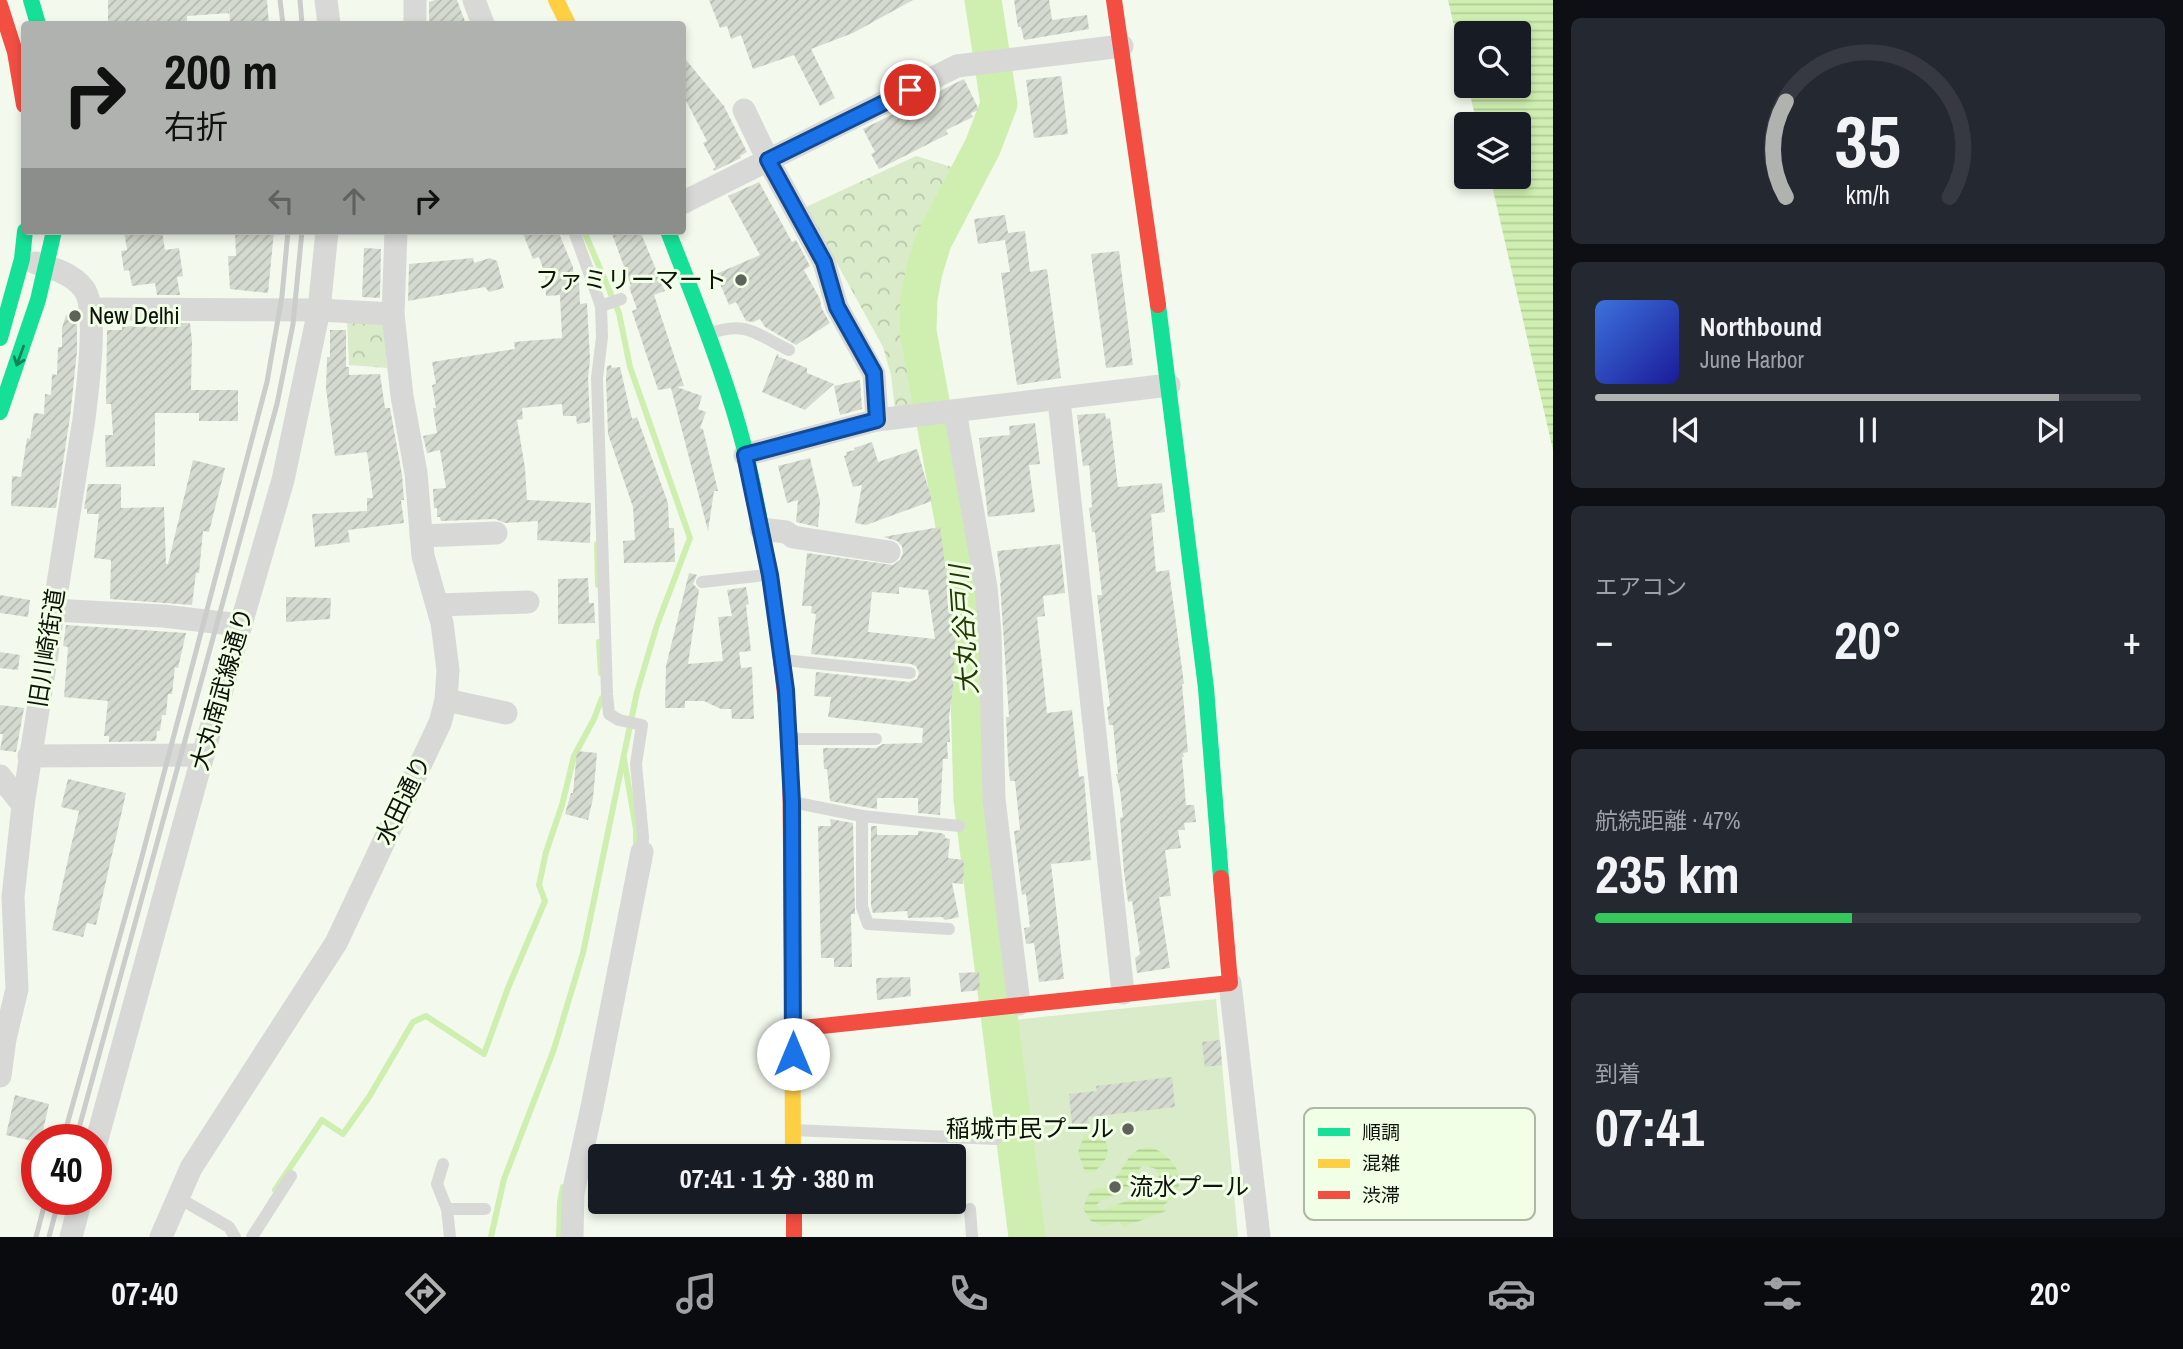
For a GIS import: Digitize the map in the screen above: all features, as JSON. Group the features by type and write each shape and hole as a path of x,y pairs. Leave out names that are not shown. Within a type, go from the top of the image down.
{"street":[{"path":"326,0 329,21"},
{"path":"415,0 415,21"},
{"path":"474,0 482,21"},
{"path":"556,0 566,21"},
{"path":"1114,0 1169,385 1206,688 1230,983 1259,1237"},
{"path":"21,87 15,52 2,10 35,2 38,21"},
{"path":"686,201 957,66 1122,46"},
{"path":"744,110 824,262 837,307 874,373 877,420"},
{"path":"0,338 4,309 22,259 25,235"},
{"path":"0,412 48,267 53,235"},
{"name":"大丸南武線通り","path":"101,1124 203,755 283,480 319,310 327,235"},
{"name":"水田通り","path":"161,1237 191,1168 336,943 440,723 446,700 448,670 442,623 423,556 416,473 402,396 393,314 396,235"},
{"path":"670,235 708,334 745,455 770,575 783,660 792,802 793,1144"},
{"name":"旧川崎街道","path":"0,1076 5,1039 17,989 13,897 29,757 85,409 90,362 90,309 85,290 72,278 22,259"},
{"path":"90,309 319,310 393,314"},
{"path":"745,455 877,420 1169,385"},
{"path":"1059,400 1122,993"},
{"path":"944,413 986,587 990,634 993,799 1014,1005"},
{"path":"761,529 786,532 793,537 889,552"},
{"path":"421,536 496,533"},
{"path":"438,606 528,601"},
{"path":"53,610 163,616 240,625"},
{"path":"446,700 506,713"},
{"path":"29,757 203,755"},
{"path":"0,776 23,805"},
{"path":"572,1237 573,1193 642,852"},
{"path":"793,1029 1230,983"},
{"path":"794,1214 794,1237"},
{"path":"71,1237 77,1215"}],"lane":[{"path":"576,235 604,305 597,378 603,534 604,662 609,714 619,720 642,725 636,764 642,852"},
{"path":"604,305 621,299"},
{"path":"708,334 728,327 740,327 789,350"},
{"path":"702,582 723,582 770,575"},
{"path":"783,660 910,673"},
{"path":"790,739 876,739"},
{"path":"792,802 862,816 959,826"},
{"path":"862,816 862,907 868,924 949,929"},
{"path":"793,1130 996,1139"},
{"path":"443,1164 437,1184 447,1209 450,1237"},
{"path":"253,1237 291,1176"},
{"path":"177,1197 229,1227 235,1237"},
{"path":"447,1209 485,1209"},
{"path":"970,1209 972,1237"}],"green space":[{"path":"916,156 961,170 931,229 916,282 915,338 924,403 895,409 891,375 883,347 806,207"},
{"path":"347,320 384,325 387,368 349,365"},
{"name":"稲城市民プール","path":"1216,999 1238,1237 1041,1237 1013,1020"}],"shaded area":[{"path":"1448,0 1553,0 1553,450 1493,189 1531,189 1531,112 1474,112 1471,98 1531,98 1531,21 1454,21 1454,26"},
{"path":"1095,1134 1104,1137 1108,1152 1094,1172 1085,1172 1078,1152 1084,1136"},
{"name":"流水プール","path":"1151,1147 1157,1150 1169,1159 1177,1171 1179,1185 1175,1195 1163,1206 1166,1211 1123,1227 1120,1222 1103,1226 1091,1221 1083,1209 1087,1197 1093,1189 1106,1187 1130,1156 1139,1149","holes":["1143,1165 1156,1169 1159,1186 1153,1191 1102,1210 1096,1205 1127,1188 1134,1182"]}],"building":[{"path":"108,0 267,0 269,21 230,21 229,13 187,16 187,21 108,21"},
{"path":"457,0 465,21 429,21 429,2"},
{"path":"709,0 913,0 853,33 811,49 835,98 820,106 794,55 753,69 741,35 731,39 727,26 720,28"},
{"path":"1014,0 1049,0 1052,20 1087,15 1089,29 1024,40 1021,27 1018,27"},
{"path":"686,60 724,106 747,152 740,156 741,158 714,171 716,167 703,143 707,141 686,101"},
{"path":"1061,76 1068,134 1034,138 1026,80"},
{"path":"964,79 979,110 971,113 973,117 946,130 948,134 879,169 871,154 875,152 863,129"},
{"path":"759,182 792,242 796,240 810,266 804,270 830,323 796,345 765,327 760,319 746,321 736,302 729,305 716,274 760,255 728,196"},
{"path":"1005,215 1008,233 1025,231 1030,272 1047,269 1061,378 1017,385 1001,273 1010,272 1005,240 978,244 974,219"},
{"path":"125,235 163,235 165,250 179,248 183,276 177,277 180,295 157,295 155,283 132,286 129,270 124,271 121,251 127,250"},
{"path":"235,235 274,235 268,293 230,289 228,256 236,256"},
{"path":"524,235 560,235 573,267 574,283 579,282 580,304 587,303 590,422 577,424 576,416 563,416 562,404 522,408 523,419 517,420 527,500 591,503 590,543 537,540 538,521 441,521 440,517 437,517 437,508 434,508 433,489 446,488 440,450 427,453 423,436 437,433 432,385 436,384 432,362 515,349 514,342 562,338 560,295 546,296 545,274 539,257 533,259"},
{"path":"612,235 642,235 665,291 654,295 684,386 677,387 702,396 698,409 706,412 700,428 703,429 718,491 714,491 708,531 671,388 658,390 632,311 637,309 629,287 631,286"},
{"path":"364,248 381,249 380,298 362,297"},
{"path":"1119,251 1133,365 1106,368 1091,254"},
{"path":"473,258 474,263 490,258 497,261 504,288 489,292 485,287 408,301 409,264"},
{"path":"66,315 77,315 77,351 56,508 11,506 12,476 21,477 34,413 44,414 45,394 51,395 52,374 57,375 58,347 62,347 62,328"},
{"path":"161,323 190,323 191,390 238,390 238,421 199,421 199,413 155,413 155,466 106,467 105,435 113,435 111,404 106,404 107,330 122,330 122,326 162,327"},
{"path":"330,330 346,330 346,367 349,367 349,375 380,374 385,408 390,408 402,475 404,523 348,530 350,542 315,547 312,514 367,511 367,498 373,498 367,452 335,456 326,389"},
{"path":"777,354 807,368 807,373 834,384 805,410 762,392"},
{"path":"611,365 612,368 620,367 632,419 637,417 668,503 669,528 674,528 675,562 624,563 623,541 635,540 633,507 608,434 606,378 607,366"},
{"path":"860,380 862,409 840,415 834,386"},
{"path":"1105,413 1106,419 1110,418 1118,487 1162,483 1165,512 1151,514 1156,572 1169,570 1184,684 1188,752 1183,753 1182,757 1186,805 1194,805 1196,822 1184,823 1185,830 1178,830 1181,848 1165,850 1171,896 1159,897 1170,968 1137,973 1135,958 1140,954 1132,901 1128,902 1120,818 1123,817 1116,774 1113,725 1109,725 1107,707 1110,706 1097,595 1102,595 1095,532 1092,532 1089,508 1092,507 1090,474 1089,465 1083,466 1077,415"},
{"path":"1035,423 1040,464 1029,465 1035,512 988,517 979,438 1010,435 1009,426"},
{"path":"872,442 878,462 917,449 932,501 866,525 855,523 862,485 853,487 844,456 847,455 846,452 855,450 854,448"},
{"path":"810,458 820,501 818,527 796,522 798,500 787,503 778,466"},
{"path":"193,460 225,468 209,532 203,531 199,573 196,573 192,605 110,599 111,560 94,558 99,514 87,514 87,509 84,509 88,484 121,484 121,508 164,507 168,564"},
{"path":"940,527 955,641 949,717 950,742 947,742 948,759 943,759 940,815 918,813 918,798 877,798 877,809 830,801 823,748 876,748 883,744 922,743 923,728 828,717 831,697 814,696 816,672 909,682 917,679 919,673 916,666 911,664 811,654 816,614 811,613 812,606 802,606 807,553 893,565 900,560 902,546 897,541 883,537","holes":["899,587 928,590 935,639 868,632 872,592 899,594"]},
{"path":"1060,544 1065,593 1043,596 1045,616 1037,617 1047,713 1072,710 1079,777 1084,776 1091,860 1051,864 1064,979 1039,982 1034,943 1026,944 1024,928 1030,927 1026,894 1022,895 1014,831 1020,830 1015,781 1010,781 1008,761 1006,717 1009,717 997,551"},
{"path":"689,573 697,575 693,584 699,590 688,664 723,661 718,617 732,616 727,590 746,587 751,651 739,652 741,668 752,667 754,719 732,719 731,709 721,709 704,701 685,701 685,708 665,708 666,666"},
{"path":"588,578 589,603 594,603 595,623 558,624 558,579"},
{"path":"0,595 30,600 28,617 0,613"},
{"path":"286,597 331,598 330,619 286,622"},
{"path":"66,625 186,633 178,668 175,667 172,694 168,694 166,715 162,715 156,741 109,742 109,736 104,736 108,701 64,697 68,647 63,646"},
{"path":"0,652 20,655 18,670 0,668"},
{"path":"0,705 24,708 16,752 0,750 3,734 0,734"},
{"path":"577,751 597,753 588,820 565,814 573,793"},
{"path":"68,779 126,793 96,925 87,923 83,937 52,930 79,811 61,807"},
{"path":"830,819 853,823 855,914 851,914 852,967 834,967 834,958 821,958 818,826 831,826"},
{"path":"871,826 877,826 877,835 918,835 918,831 941,833 950,839 948,858 963,860 964,866 963,884 952,883 959,917 945,920 942,917 908,918 907,911 873,913"},
{"path":"979,972 980,990 961,992 959,973"},
{"path":"910,977 911,996 877,1000 876,978"},
{"path":"1220,1040 1222,1065 1205,1067 1202,1042"},
{"path":"1172,1077 1175,1107 1088,1117 1089,1124 1072,1126 1069,1094 1097,1091 1096,1086"},
{"path":"15,1095 49,1104 44,1124 21,1124 21,1138 6,1135"}],"waterway":[{"name":"大丸谷戸川","path":"983,0 999,104 983,146 933,242 919,298 918,331 966,590 972,800 1027,1237"},
{"path":"491,1237 504,1179 554,1049 583,953 637,692 657,625 690,538 630,367 619,313 586,235"},
{"path":"597,544 598,585"},
{"path":"599,642 601,673"},
{"path":"275,1190 322,1120 343,1134 369,1097 413,1022 426,1016 484,1054 508,988 545,901 539,885 546,852 562,805 574,756 602,698"},
{"path":"624,759 636,829 636,848"},
{"path":"559,1237 563,1187"}],"railway":[{"path":"280,0 283,21"},
{"path":"300,0 302,21"},
{"path":"67,1124 140,864 267,382 282,296 288,235"},
{"path":"80,1124 277,404 293,324 302,235"},
{"path":"36,1237 42,1215"},
{"path":"49,1237 55,1215"}],"traffic: fast":[{"path":"31,0 37,21"},
{"path":"0,338 22,259 25,235"},
{"path":"0,412 38,300 53,235"},
{"path":"670,235 715,353 739,428 756,501 777,623"},
{"path":"1158,305 1206,688 1221,878"}],"traffic: slow":[{"path":"556,0 566,21"},
{"path":"792,957 793,1144"}],"traffic: jam":[{"path":"1114,0 1158,305"},
{"path":"0,5 15,52 21,87"},
{"path":"777,623 790,739 792,957"},
{"path":"793,1029 1230,983 1221,878"},
{"path":"794,1214 794,1237"}],"place":[{"name":"ファミリーマート","path":"741,280"},
{"name":"New Delhi","path":"75,316"},
{"name":"稲城市民プール","path":"1128,1129"},
{"name":"流水プール","path":"1115,1187"}],"route":[{"path":"793,1054 790,739 770,575 745,455 877,420 874,373 837,307 824,262 768,160 910,90"}]}
